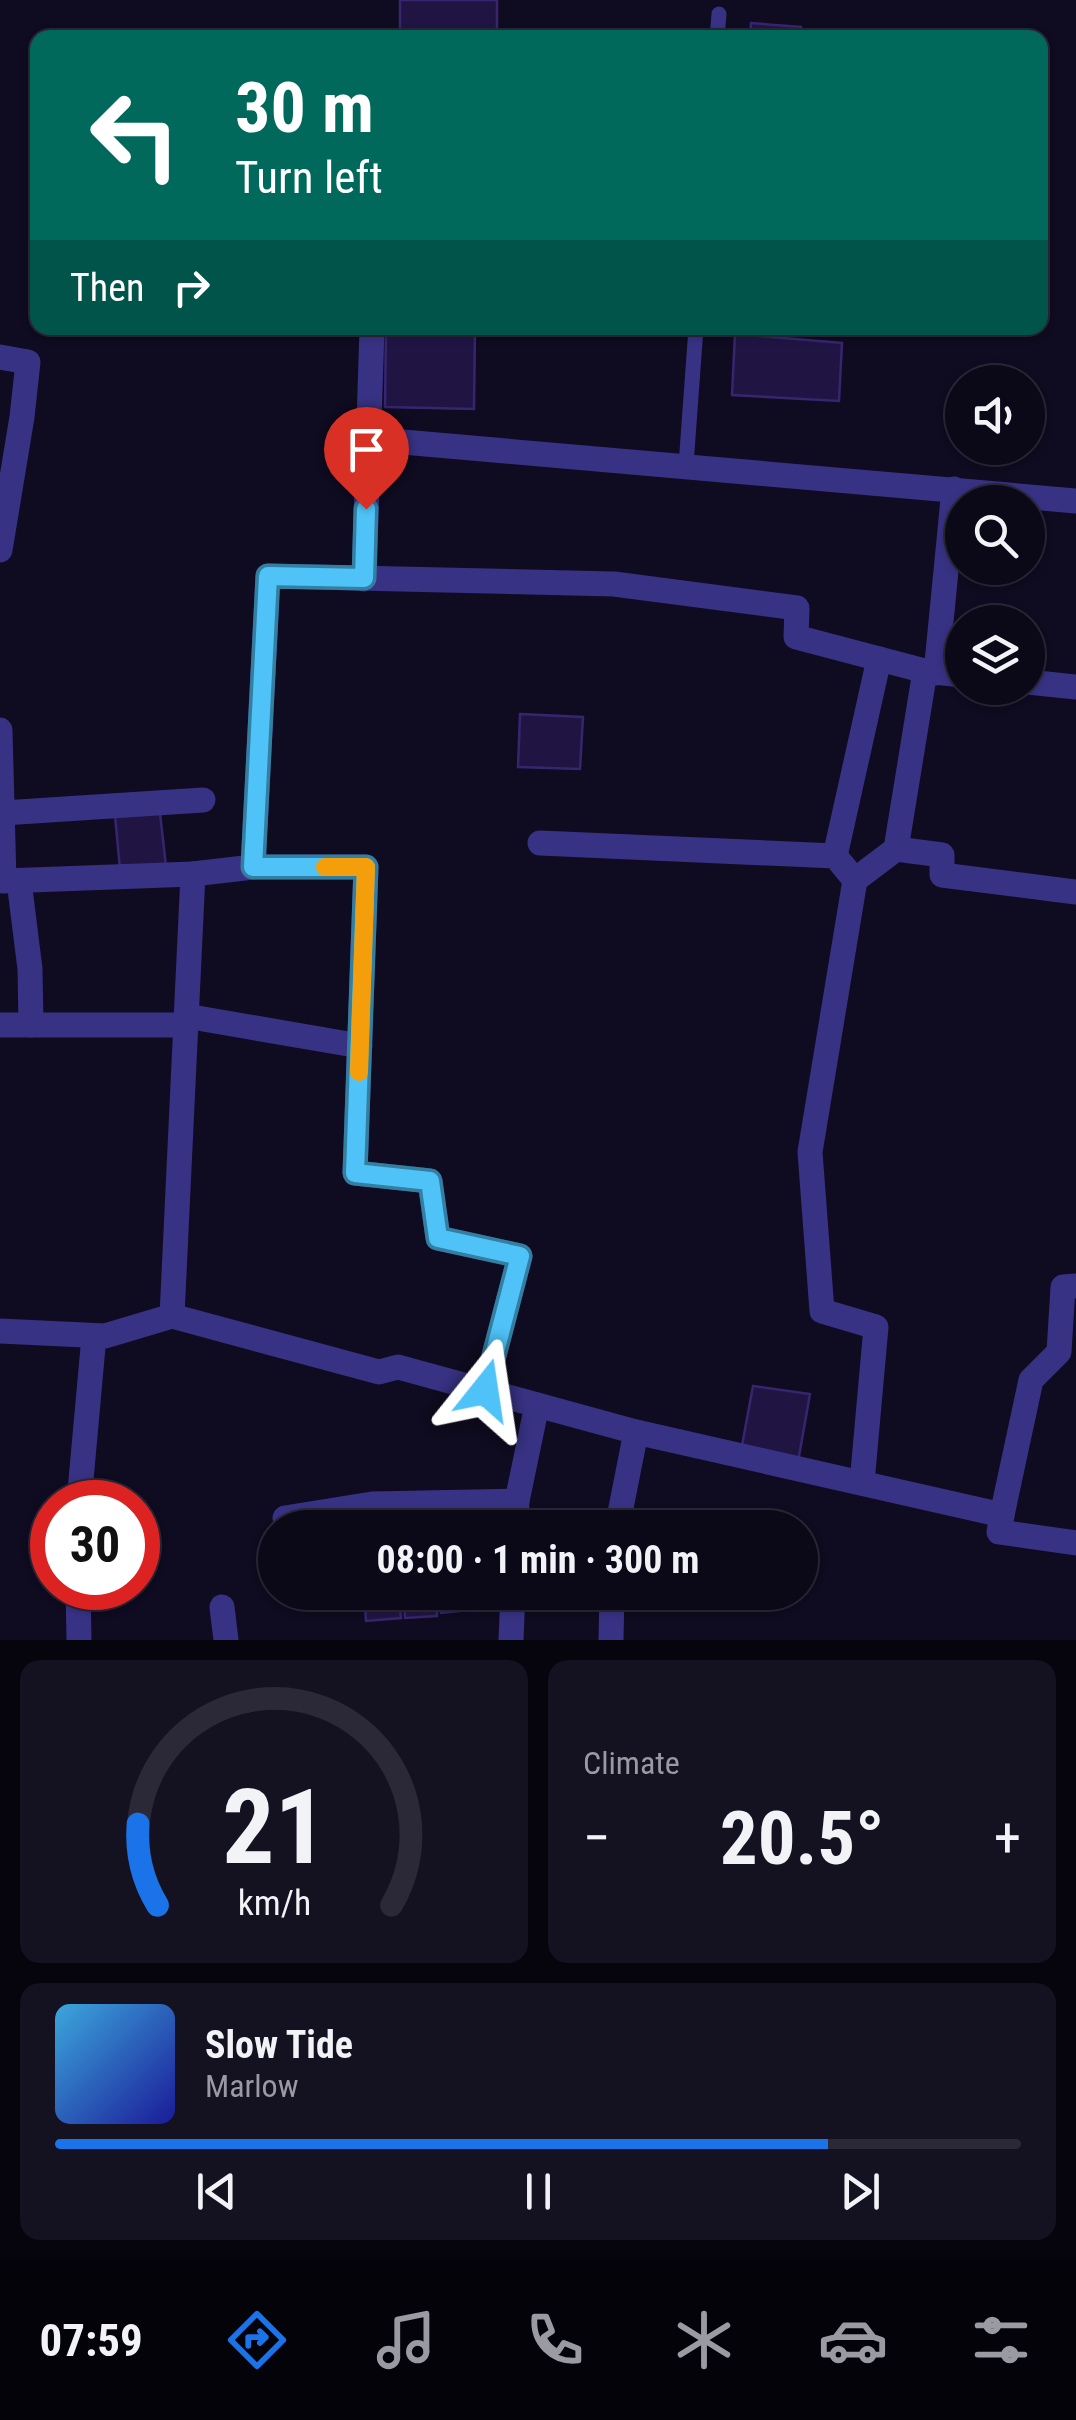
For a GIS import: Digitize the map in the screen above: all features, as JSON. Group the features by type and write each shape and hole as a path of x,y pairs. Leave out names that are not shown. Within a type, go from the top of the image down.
{"street":[{"path":"364,578 372,335"},
{"path":"0,357 28,362 0,550"},
{"path":"369,439 945,489"},
{"path":"1045,497 1076,500"},
{"path":"896,850 930,672 945,558"},
{"path":"253,867 268,576 614,584 798,608 796,637 945,673"},
{"path":"836,856 878,659"},
{"path":"1045,684 1076,687"},
{"path":"0,730 4,882 193,874 253,867 366,867 355,1173 430,1181 438,1238 520,1256 485,1390"},
{"path":"3,814 202,800"},
{"path":"540,843 836,856 855,880"},
{"path":"862,1483 876,1326 822,1311 810,1152 855,880 896,850 942,855 942,875 1076,892"},
{"path":"172,1316 193,874"},
{"path":"19,881 30,969 32,1025"},
{"path":"0,1026 186,1021 360,1046"},
{"path":"1076,1286 1063,1287 1059,1352 1030,1380 999,1532 1076,1543"},
{"path":"0,1331 105,1336 172,1316 379,1372 398,1367 636,1432 1002,1515"},
{"path":"81,1480 94,1336"},
{"path":"517,1510 537,1405"},
{"path":"621,1510 636,1432"},
{"path":"335,1510 372,1504 517,1501"},
{"path":"222,1608 226,1640"},
{"path":"78,1610 79,1640"},
{"path":"510,1640 512,1610"},
{"path":"611,1640 612,1610"}],"lane":[{"path":"718,30 719,14"},
{"path":"686,465 695,335"}],"building":[{"path":"400,0 497,0 497,30 400,30"},
{"path":"751,23 801,27 801,30 751,30"},
{"path":"386,335 475,335 474,409 385,407"},
{"path":"735,335 842,343 839,401 732,395"},
{"path":"520,714 583,717 580,769 518,767"},
{"path":"160,813 166,866 120,869 115,816"},
{"path":"753,1386 810,1394 798,1462 741,1451"},
{"path":"365,1610 400,1610 401,1618 366,1621"},
{"path":"404,1610 437,1610 437,1616 405,1618"}],"slow traffic":[{"path":"325,867 366,867 359,1072"}],"route":[{"path":"366,509 364,578 268,576 253,867 366,867 355,1173 430,1181 438,1238 520,1256 485,1390"}]}
